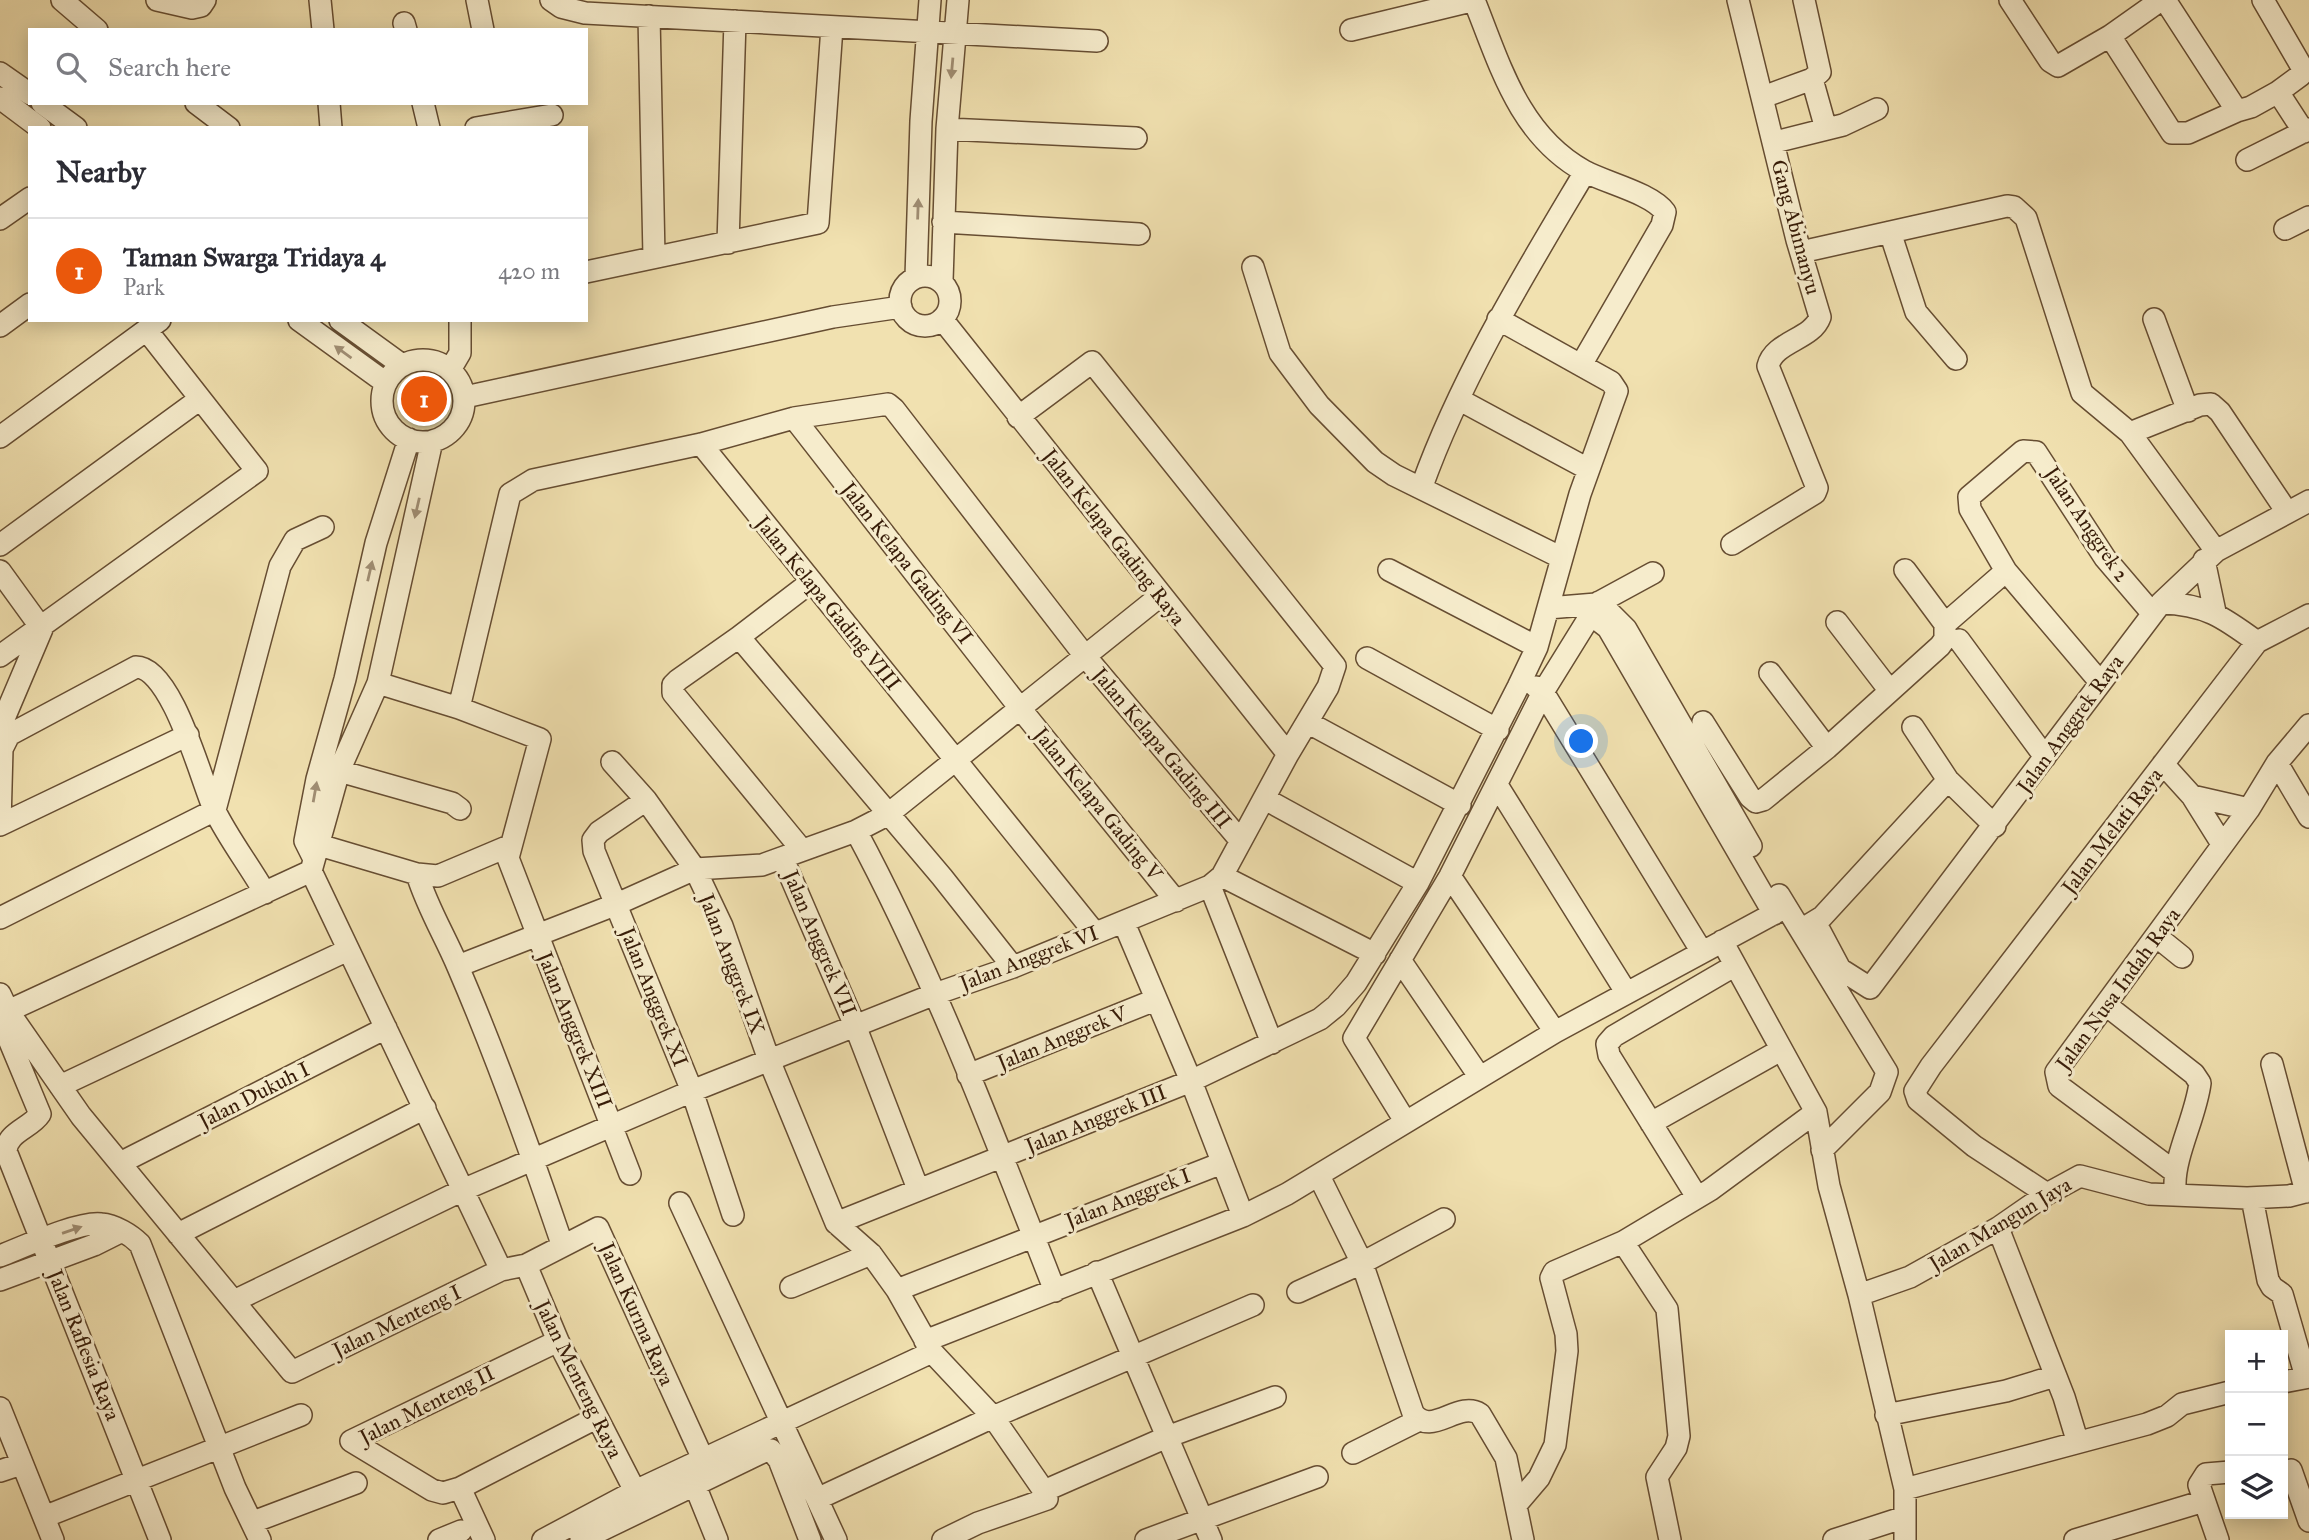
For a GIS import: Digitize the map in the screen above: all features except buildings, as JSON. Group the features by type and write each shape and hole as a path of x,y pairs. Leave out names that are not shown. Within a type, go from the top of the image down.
{"street":[{"path":"62,0 95,28"},
{"path":"157,0 192,8 201,6 205,0"},
{"path":"320,0 323,28"},
{"path":"477,0 483,28"},
{"path":"551,0 574,12 1097,41"},
{"path":"916,277 926,33 930,0"},
{"path":"942,281 947,129 962,32 958,0"},
{"path":"1351,30 1474,0 1508,86 1529,124 1564,159 1585,172 1654,202 1665,212 1662,225 1581,365 1497,319"},
{"name":"Gang Abimanyu","path":"1732,544 1782,515 1815,493 1817,488 1768,366 1773,355 1819,321 1738,0"},
{"path":"1763,97 1812,79 1820,68 1804,0"},
{"path":"2017,3 2054,65 2068,62 2163,0 2237,111"},
{"path":"2110,36 2172,133 2188,133 2251,107 2301,75 2303,69 2263,0"},
{"path":"649,16 654,257"},
{"path":"728,243 734,22"},
{"path":"588,272 814,226 820,220 832,27"},
{"path":"0,73 28,93"},
{"path":"1812,79 1826,129"},
{"path":"2247,160 2306,130 2278,92"},
{"path":"0,98 37,126"},
{"path":"45,105 73,126"},
{"path":"199,105 226,126"},
{"path":"329,105 331,126"},
{"path":"423,105 429,126"},
{"path":"1775,142 1826,129 1877,109"},
{"path":"478,126 499,113 553,115"},
{"path":"947,129 1136,138"},
{"path":"1422,486 1434,452 1497,319 1585,172"},
{"path":"0,219 28,199"},
{"path":"1801,252 2007,206 2021,211 2026,218 2082,393 2130,433 2210,556 2215,612"},
{"path":"2285,229 2309,217"},
{"path":"943,222 1139,234"},
{"path":"1890,232 1916,312 1956,359"},
{"path":"1253,267 1280,353 1319,405 1375,462 1394,475 1422,486 1562,558"},
{"path":"930,275 942,281 950,293 950,307 935,324 919,324 905,315 901,307 903,289 916,277 930,275"},
{"path":"0,326 28,305"},
{"path":"465,397 833,317 901,307"},
{"name":"Jalan Kelapa Gading Raya","path":"942,319 1288,754"},
{"path":"2154,319 2188,411"},
{"path":"302,322 386,383"},
{"path":"343,322 402,365"},
{"path":"450,370 460,354 460,322"},
{"path":"0,437 154,326 200,399 257,471 42,629 0,656"},
{"path":"418,360 434,361 450,370 460,381 465,397 463,412 457,425 446,435 432,441 409,439 399,434 385,416 383,405 386,383 402,365 418,360"},
{"path":"1018,417 1092,362 1334,665 1328,687 1216,881"},
{"name":"Jalan Anggrek III","path":"836,1223 1191,1081 1320,1019 1356,983 1418,883 1460,805 1536,647 1588,469 1617,391 1611,382 1581,365"},
{"path":"0,545 200,399"},
{"path":"1460,400 1588,469"},
{"name":"Jalan Kelapa Gading III","path":"459,708 510,494 514,488 533,480 701,444 794,418 880,404 894,409 1085,656 1240,841"},
{"path":"2130,433 2206,404 2216,407 2287,512"},
{"name":"Jalan Kelapa Gading VI","path":"794,418 1019,707"},
{"path":"409,439 376,543 345,679 317,779 313,854 348,950 465,1189 501,1270"},
{"path":"236,1300 178,1234 60,1086 3,1008 265,892 313,854 339,771 378,683 432,441"},
{"name":"Jalan Kelapa Gading VIII","path":"701,444 1095,933"},
{"name":"Jalan Anggrek 2","path":"2100,682 2006,571 1967,502 1977,488 2023,450 2032,450 2041,457 2105,558 2157,608"},
{"name":"Jalan Anggrek Raya","path":"1807,926 1840,969 1870,988 1995,826 2157,608 2210,556 2309,501"},
{"path":"0,918 215,810 280,566 295,540 323,527"},
{"path":"1389,570 1536,647"},
{"path":"1905,570 2045,757"},
{"path":"0,571 42,629"},
{"path":"1703,722 1756,802 1763,800 1827,748 1940,646 1946,632 1952,632 2006,571"},
{"path":"1548,608 1599,602 1653,573"},
{"path":"811,582 739,637 942,877 1013,967"},
{"path":"458,966 617,904 695,869 762,865 856,831 887,815 1160,596"},
{"path":"1599,602 1626,629 1780,911"},
{"path":"2157,608 2187,604 2215,612 2258,642"},
{"name":"Jalan Melati Raya","path":"2047,1194 1974,1146 1915,1096 1931,1066 2258,642 2309,615"},
{"path":"1405,1121 1354,1038 1450,876 1543,692 1587,621 1595,618 1608,628 1780,911 1807,926 1887,1072 1880,1092 1822,1150"},
{"path":"1837,622 1890,691"},
{"path":"0,728 42,629"},
{"name":"Jalan Anggrek VII","path":"739,637 678,680 673,685 673,693 793,854 918,1189"},
{"path":"1367,658 1498,730"},
{"path":"188,735 0,824 2,749 9,735 136,667 148,669 156,678 188,735 215,810 265,892"},
{"path":"1770,673 1827,748"},
{"path":"1522,677 1543,692 1702,952"},
{"path":"313,854 438,876 509,846 540,739 459,708 378,683"},
{"name":"Jalan Kelapa Gading V","path":"1019,707 1176,901"},
{"path":"1307,722 1460,805"},
{"name":"Jalan Nusa Indah Raya","path":"2175,1172 2059,1086 2056,1072 2222,845 2277,763 2309,725"},
{"path":"1913,727 1948,780 1995,826"},
{"name":"Jalan Anggrek IX","path":"612,762 646,800 695,869 722,926 769,1060 836,1223"},
{"path":"2277,763 2309,817"},
{"path":"2163,764 2192,796 2222,845"},
{"path":"339,771 452,803 460,809"},
{"path":"1807,926 1948,780"},
{"path":"1497,785 1626,992"},
{"path":"2192,796 2254,800"},
{"path":"1265,799 1418,883"},
{"name":"Jalan Anggrek XI","path":"646,800 599,832 593,839 594,850 692,1091 733,1215"},
{"path":"856,831 894,900 935,994 1055,1291"},
{"name":"Jalan Anggrek XIII","path":"509,846 512,871 630,1174"},
{"path":"417,874 424,898 458,966 533,1159 559,1238"},
{"path":"1450,876 1555,1032"},
{"path":"1216,881 1374,954"},
{"path":"1216,881 1272,1043"},
{"name":"Jalan Anggrek VI","path":"236,1300 465,1189 612,1125 935,994 1013,967 1124,923 1216,881"},
{"path":"543,1540 635,1491 783,1421 929,1347 1097,1272 1242,1216 1319,1176 1405,1121 1555,1032 1780,911"},
{"path":"1124,923 1191,1081 1242,1216"},
{"path":"2156,936 2182,957"},
{"path":"1722,941 1816,1112 1829,1186 1859,1295 1905,1489 1905,1540"},
{"path":"60,1086 348,950"},
{"path":"1400,960 1479,1076"},
{"path":"1697,1197 1609,1055 1607,1044 1614,1036 1734,965"},
{"name":"Jalan Anggrek V","path":"968,1075 1155,1000"},
{"path":"2106,1005 2194,1074 2200,1086 2195,1112 2175,1172 2175,1194"},
{"name":"Jalan Raflesia Raya","path":"3,1008 40,1114 35,1123 12,1137 6,1151 160,1540"},
{"name":"Jalan Dukuh I","path":"122,1162 386,1028"},
{"path":"1651,1124 1781,1051"},
{"path":"2272,1064 2307,1191"},
{"path":"178,1234 425,1108"},
{"path":"1516,1505 1539,1478 1555,1445 1567,1350 1552,1274 1623,1242 1697,1197 1816,1112"},
{"name":"Jalan Anggrek I","path":"897,1290 1033,1234 1222,1163"},
{"path":"1319,1176 1362,1263 1413,1413 1419,1420 1428,1423 1472,1409 1480,1414 1503,1450 1523,1540"},
{"name":"Jalan Mangun Jaya","path":"1859,1295 1910,1277 1998,1228 2047,1194 2080,1176 2090,1176 2149,1194 2252,1198 2307,1191"},
{"path":"2252,1198 2268,1280 2272,1287 2283,1294 2308,1377 2288,1381"},
{"path":"680,1203 836,1540"},
{"path":"1298,1292 1362,1263 1444,1219"},
{"path":"836,1223 871,1254 897,1290 929,1347 993,1417 1046,1495"},
{"path":"0,1255 93,1224 102,1224 122,1231 140,1244 234,1488 256,1531 356,1483"},
{"name":"Jalan Kurma Raya","path":"501,1270 526,1265 598,1228 703,1460"},
{"path":"1998,1228 2077,1440"},
{"path":"0,1280 51,1262 122,1231"},
{"path":"1623,1242 1665,1303 1671,1333 1679,1436 1676,1448 1657,1477 1670,1540"},
{"path":"791,1287 871,1254"},
{"name":"Jalan Menteng Raya","path":"526,1265 558,1340 635,1491"},
{"name":"Jalan Menteng I","path":"236,1300 292,1372 501,1270"},
{"path":"1097,1272 1211,1540"},
{"path":"817,1499 993,1417 1253,1305"},
{"name":"Jalan Menteng II","path":"558,1340 351,1441 432,1490 443,1493 460,1488 596,1418"},
{"path":"1886,1415 2006,1391 2055,1376"},
{"path":"1905,1489 2077,1440 2147,1424 2167,1416 2182,1404 2226,1393"},
{"path":"943,1540 1046,1495 1167,1437 1275,1397"},
{"path":"0,1408 53,1540"},
{"path":"44,1517 301,1415"},
{"path":"1353,1453 1419,1420"},
{"path":"581,1540 620,1532 694,1483 762,1451 771,1450 779,1460 810,1540"},
{"path":"0,1471 21,1464"},
{"path":"2294,1471 2309,1521"},
{"path":"2218,1540 2199,1485 2206,1474 2225,1472"},
{"path":"1146,1540 1317,1476"},
{"path":"694,1483 717,1540"},
{"path":"460,1488 484,1540"},
{"path":"2075,1540 2204,1501"},
{"path":"1834,1540 1905,1517"},
{"path":"439,1540 461,1531"}],"place":[{"name":"Taman Swarga Tridaya 4","path":"424,399"}]}
